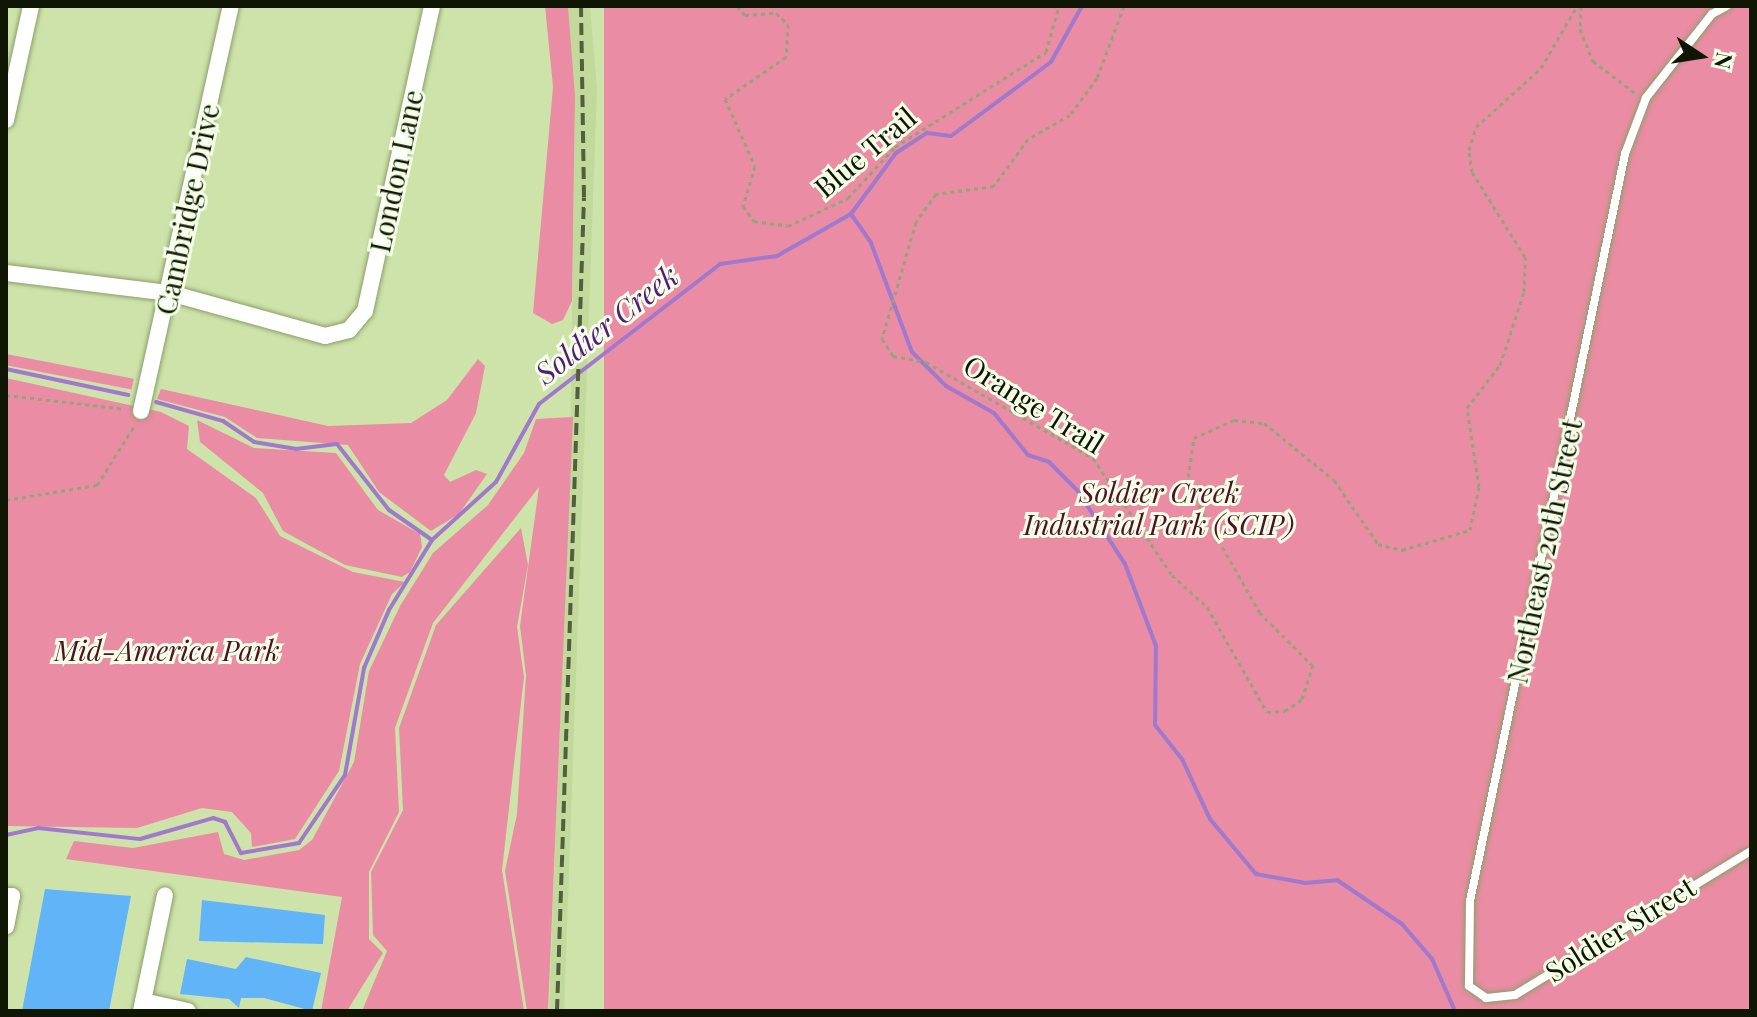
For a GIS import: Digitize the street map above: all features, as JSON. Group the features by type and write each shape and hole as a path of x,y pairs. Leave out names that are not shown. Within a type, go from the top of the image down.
{"street":[{"path":"6,120 31,6"},
{"name":"Cambridge Drive","path":"141,411 170,293 231,6"},
{"name":"London Lane","path":"170,293 325,336 349,330 365,311 432,6"},
{"path":"6,273 170,293"},
{"path":"165,895 142,1006 188,1011"},
{"path":"6,896 12,896 6,926"}],"lane":[{"path":"1646,98 1712,14 1727,6"},
{"name":"Northeast 20th Street","path":"1486,998 1469,986 1470,901 1625,154 1646,98"},
{"name":"Soldier Street","path":"1486,998 1515,995 1751,851"}],"path":[{"name":"Blue Trail","path":"737,6 745,15 776,13 788,24 786,57 725,99 755,166 743,206 754,221 788,226 848,198 895,147 1046,52 1059,6"},
{"name":"Orange Trail","path":"1124,6 1097,78 1070,115 1028,139 994,186 936,194 916,222 882,339 893,356 926,362 1093,458 1172,575 1207,607 1267,712 1285,711 1302,699 1313,666 1260,613 1187,485 1194,438 1234,420 1264,423 1334,480 1378,544 1402,550 1470,530 1479,487 1467,408 1500,365 1524,292 1525,257 1472,172 1469,150 1476,127 1541,68 1579,6"},
{"path":"1579,6 1580,29 1593,61 1646,98"},
{"path":"6,395 141,411 123,454 97,485 6,500"}],"shaded area":[{"path":"568,6 590,6 597,88 564,1011 549,1011 570,469 575,96"}],"green space":[{"path":"545,6 568,6 575,96 572,301 563,320 552,324 533,313 553,87"},
{"name":"Soldier Creek Industrial Park (SCIP)","path":"604,6 1751,6 1751,1011 604,1011"},
{"path":"6,354 134,379 132,390 6,365"},
{"path":"478,359 485,366 476,413 444,475 450,482 476,470 487,474 459,514 431,531 379,492 348,445 257,438 225,417 157,399 161,389 328,426 411,423 447,400"},
{"name":"Mid-America Park","path":"6,378 161,412 189,426 187,449 256,498 280,536 353,572 405,582 392,594 360,664 339,771 295,839 252,847 251,833 232,812 202,808 137,828 6,826"},
{"path":"573,417 548,1011 527,1011 505,871 517,814 526,675 520,626 539,487 433,623 395,728 399,812 369,872 369,939 383,953 347,1011 321,1011 342,897 66,859 74,841 133,848 218,832 224,854 244,860 299,850 312,840 354,762 369,671 400,606 433,553 488,505 524,453 536,419"},
{"path":"197,420 254,448 336,453 378,510 420,534 422,547 410,572 402,577 345,565 283,531 263,493 200,442"},
{"path":"521,528 528,565 517,627 524,677 502,870 524,1011 362,1011 387,951 373,935 371,872 403,810 399,728 436,625"}],"building":[{"path":"45,889 131,896 109,1011 22,1011"},
{"path":"202,900 325,915 323,944 199,941"},
{"path":"246,957 321,973 312,1011 264,998 241,998 239,1008 229,999 180,994 187,959 236,969"}],"waterway":[{"name":"Soldier Creek","path":"6,835 38,828 140,839 213,818 225,822 241,853 299,843 345,775 364,668 389,610 432,540 496,482 539,404 720,264 777,256 851,214 896,153 927,133 951,136 1051,62 1082,6"},
{"path":"851,214 871,243 912,352 946,386 994,413 1028,455 1049,462 1077,490 1125,564 1156,646 1155,725 1182,759 1210,819 1256,874 1305,883 1337,880 1402,924 1432,959 1455,1011"},
{"path":"6,369 128,395"},
{"path":"156,402 223,421 254,442 296,449 337,444 389,510 432,540"}],"railway":[{"path":"557,1011 584,197 581,6"}]}
